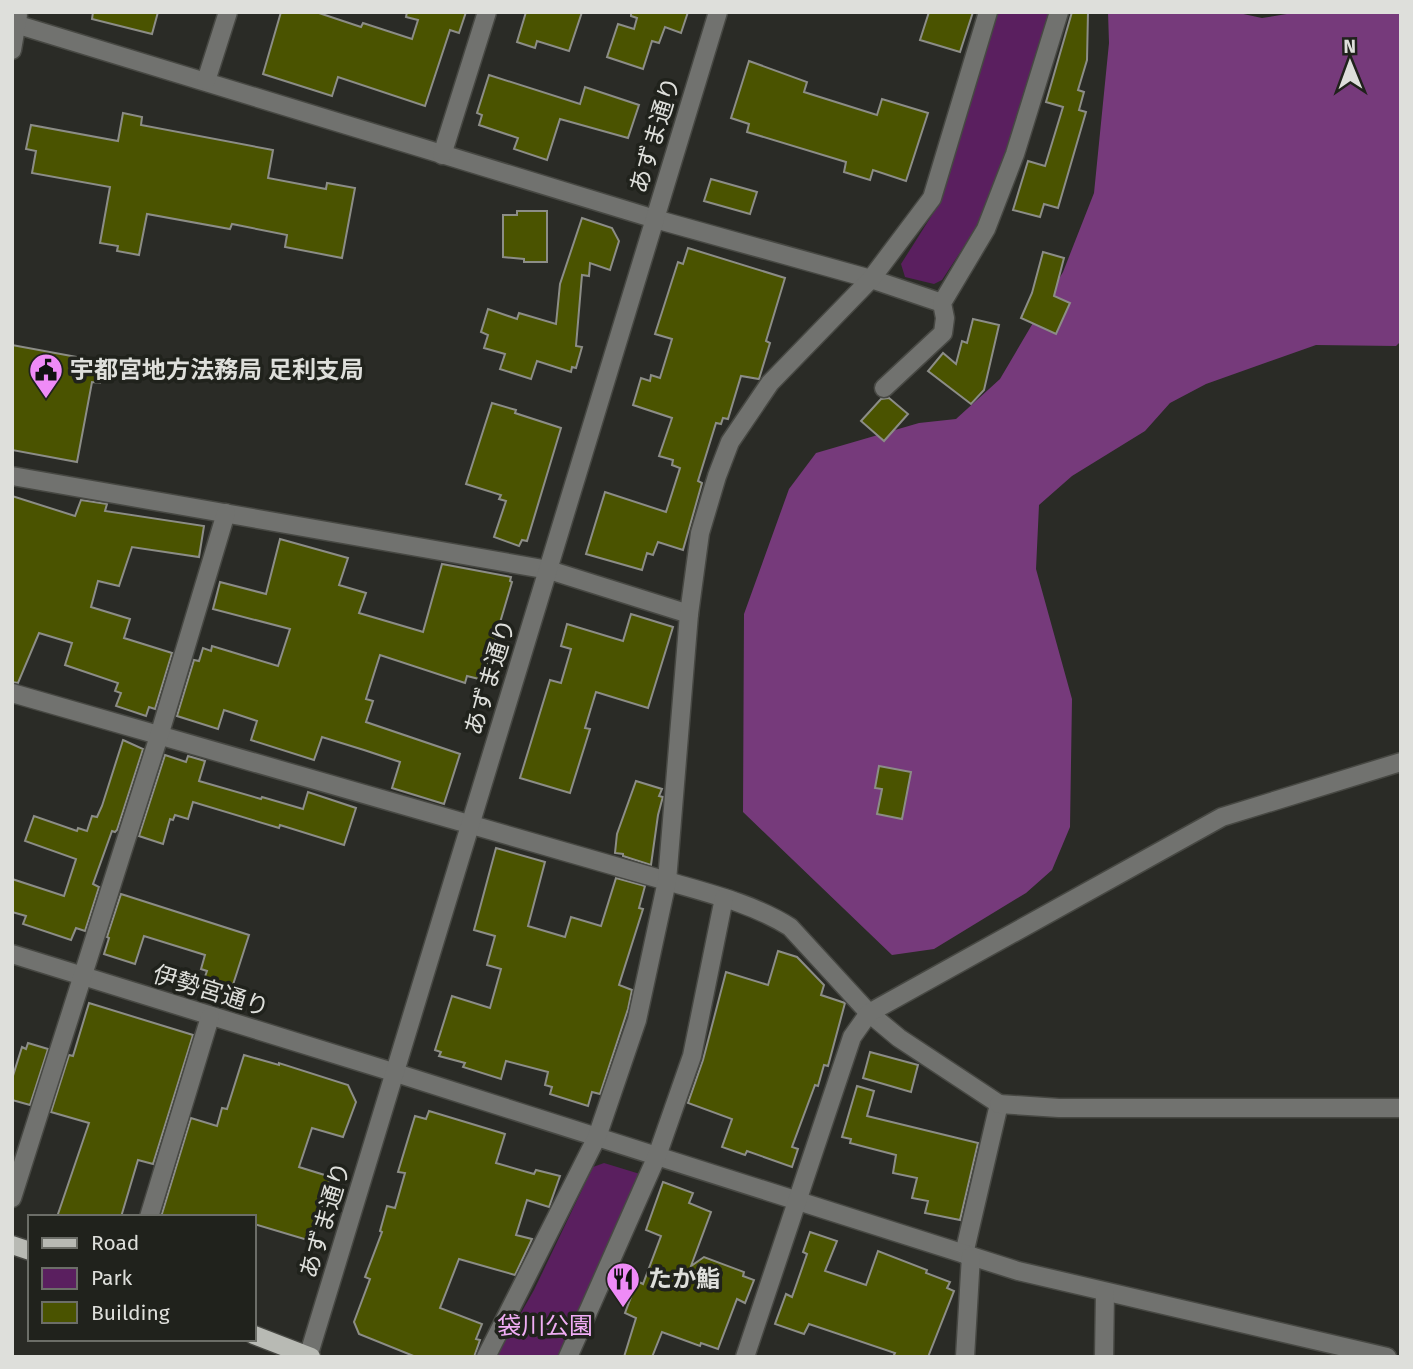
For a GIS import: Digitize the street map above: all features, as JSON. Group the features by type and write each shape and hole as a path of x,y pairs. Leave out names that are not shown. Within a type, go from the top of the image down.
{"main road":[{"path":"256,1336 309,1357"}],"street":[{"path":"206,81 228,12"},
{"path":"442,155 486,12"},
{"name":"あずま通り","path":"309,1357 719,12"},
{"path":"486,1357 597,1137 637,1020 667,881 689,614 700,533 717,476 730,442 770,383 871,279 932,198 988,12"},
{"path":"884,388 943,333 945,318 942,303 986,229 1016,154 1059,12"},
{"path":"12,50 16,20 442,155 655,219 871,279 942,303"},
{"path":"12,476 549,570 689,614"},
{"path":"12,1198 159,736 226,513"},
{"path":"12,693 667,881 777,918 790,927 869,1013 899,1038 999,1104 1059,1108 1401,1108"},
{"path":"745,1357 852,1037 869,1013 1222,817 1401,762"},
{"path":"568,1357 657,1156 692,1056 724,898"},
{"name":"伊勢宮通り","path":"12,954 1018,1271 1387,1357"},
{"path":"150,1215 210,1017"},
{"path":"965,1357 967,1255 999,1104"},
{"path":"1104,1357 1105,1293"}],"green space":[{"path":"997,12 1049,12 997,182 976,228 942,280 934,284 905,277 901,264 939,204"},
{"name":"袋川公園","path":"604,1163 640,1174 561,1357 496,1357 534,1290 593,1167"}],"shaded area":[{"path":"1108,12 1234,12 1262,18 1299,12 1401,12 1401,341 1396,346 1316,345 1206,384 1170,403 1145,431 1072,476 1039,505 1036,569 1072,699 1070,827 1052,870 1026,893 934,949 892,955 743,812 744,614 789,489 816,453 919,423 956,419 1000,379 1063,272 1094,193 1109,43"}],"building":[{"path":"93,12 158,12 152,34 92,19"},
{"path":"281,12 316,12 361,27 363,23 412,39 418,20 406,17 407,12 466,12 459,33 450,30 425,106 338,77 332,96 263,74"},
{"path":"526,12 582,12 569,51 537,41 535,48 517,42"},
{"path":"631,12 688,12 681,33 665,27 659,43 652,41 643,69 607,57 618,24 634,29 637,18 631,16"},
{"path":"929,12 973,12 960,52 920,40"},
{"path":"1072,12 1088,12 1087,60 1078,90 1084,92 1079,110 1086,112 1058,208 1044,204 1040,217 1013,210 1028,161 1045,166 1063,107 1046,102"},
{"path":"749,61 807,82 804,92 877,115 882,99 928,113 906,181 873,170 870,180 844,172 846,162 747,132 749,124 731,118"},
{"path":"489,75 580,104 585,87 639,105 628,138 560,119 547,160 514,149 518,138 479,125 482,115 477,113"},
{"path":"123,113 142,117 141,125 273,150 268,178 326,189 327,183 355,188 342,258 285,247 287,235 232,224 230,229 147,214 139,255 117,251 118,246 100,243 110,187 32,173 36,151 26,149 31,125 118,141"},
{"path":"711,179 757,192 750,214 704,201"},
{"path":"517,211 547,211 547,262 524,262 524,259 503,257 503,215 517,215"},
{"path":"582,218 612,228 619,241 610,270 590,263 589,276 582,275 576,346 582,347 576,368 572,367 571,372 537,361 531,379 500,369 505,354 484,348 488,335 481,332 488,309 517,319 519,313 556,324 560,284"},
{"path":"688,248 785,278 766,341 770,343 759,379 741,376 728,419 723,418 721,424 716,423 698,481 702,483 683,550 658,542 653,555 647,553 642,570 586,554 605,492 666,512 680,468 672,465 673,460 659,456 672,418 633,405 641,378 650,381 651,375 660,378 672,339 655,334 678,262 683,264"},
{"path":"1043,252 1064,258 1054,296 1070,303 1056,334 1021,318 1032,293"},
{"path":"973,319 999,325 984,390 971,404 928,371 943,353 956,364 962,341 967,343"},
{"path":"12,345 104,362 100,383 92,382 77,462 12,450"},
{"path":"889,398 908,414 884,441 861,421 881,399"},
{"path":"492,403 561,428 527,541 522,540 519,546 494,537 506,501 499,499 501,495 466,484"},
{"path":"12,496 75,516 81,500 107,504 105,511 204,526 199,557 132,547 119,586 98,581 91,607 130,619 124,638 172,653 155,709 149,707 146,716 116,706 121,693 115,691 118,683 65,665 72,643 39,633 18,683 12,682"},
{"path":"280,539 348,558 339,585 366,593 359,613 423,632 442,564 511,577 512,582 483,680 467,676 465,683 380,655 366,699 373,701 366,722 460,754 444,804 392,788 400,762 364,750 322,737 314,760 251,740 257,721 224,710 218,729 177,716 194,660 199,661 203,648 211,651 212,646 278,666 290,629 213,609 220,582 266,594"},
{"path":"631,614 673,627 648,708 596,692 585,728 590,729 570,793 520,778 550,680 561,683 571,649 561,646 567,624 623,641"},
{"path":"123,740 143,749 117,830 112,831 93,884 99,887 85,931 76,928 71,940 23,924 26,916 12,912 12,879 64,896 76,859 25,841 34,816 77,831 78,828 87,831 92,816 97,817 102,806"},
{"path":"165,755 186,762 188,756 205,761 199,781 261,799 262,797 303,809 308,792 356,808 344,845 193,802 188,819 175,815 173,820 170,819 163,844 139,836"},
{"path":"879,766 911,772 902,819 877,814 882,789 875,788"},
{"path":"636,781 662,789 659,796 663,797 651,865 615,853 617,834"},
{"path":"496,848 545,862 528,926 565,937 571,917 601,926 616,878 645,886 639,908 643,909 619,985 632,990 628,1009 600,1094 592,1092 588,1106 550,1094 552,1087 545,1085 548,1072 506,1061 501,1079 463,1067 465,1063 439,1056 441,1052 435,1050 452,996 490,1008 501,969 487,965 495,936 474,930"},
{"path":"121,894 249,935 230,994 202,985 207,971 201,969 205,955 144,936 135,964 104,954"},
{"path":"778,951 797,957 824,985 821,995 845,1003 828,1066 824,1065 818,1086 815,1085 792,1147 798,1149 792,1167 747,1151 745,1155 722,1147 732,1119 688,1103 703,1060 726,972 768,985"},
{"path":"89,1003 193,1035 153,1164 138,1160 122,1215 58,1215 89,1123 51,1112 69,1055 73,1056"},
{"path":"28,1043 48,1049 30,1105 12,1100 12,1079 22,1047 26,1049"},
{"path":"870,1052 918,1065 911,1092 863,1078"},
{"path":"244,1055 348,1085 356,1102 343,1137 312,1128 299,1167 331,1177 311,1241 256,1225 256,1215 162,1215 191,1118 217,1126 222,1108 227,1109"},
{"path":"857,1086 874,1091 867,1116 978,1143 960,1220 925,1213 928,1201 912,1198 917,1178 893,1173 896,1155 850,1143 851,1139 842,1137"},
{"path":"429,1111 505,1134 496,1163 534,1174 536,1170 560,1176 549,1207 527,1200 516,1235 532,1239 515,1275 459,1259 440,1308 482,1324 476,1339 480,1340 474,1357 416,1357 359,1334 354,1322 370,1279 365,1277 382,1232 380,1231 387,1206 395,1208 405,1173 398,1172 415,1116 426,1119"},
{"path":"663,1182 693,1193 689,1203 711,1212 691,1266 704,1257 744,1272 743,1276 754,1280 745,1303 737,1299 718,1349 701,1343 700,1346 662,1332 652,1357 624,1357 636,1318 625,1313 637,1281 643,1284 661,1236 646,1230"},
{"path":"810,1232 837,1241 825,1271 866,1285 878,1251 950,1282 947,1288 954,1291 928,1357 893,1357 895,1353 809,1324 804,1334 775,1324 786,1294 792,1297 807,1254 803,1252"}],"place":[{"name":"宇都宮地方法務局 足利支局","path":"46,400"},
{"name":"たか鮨","path":"623,1309"}]}
